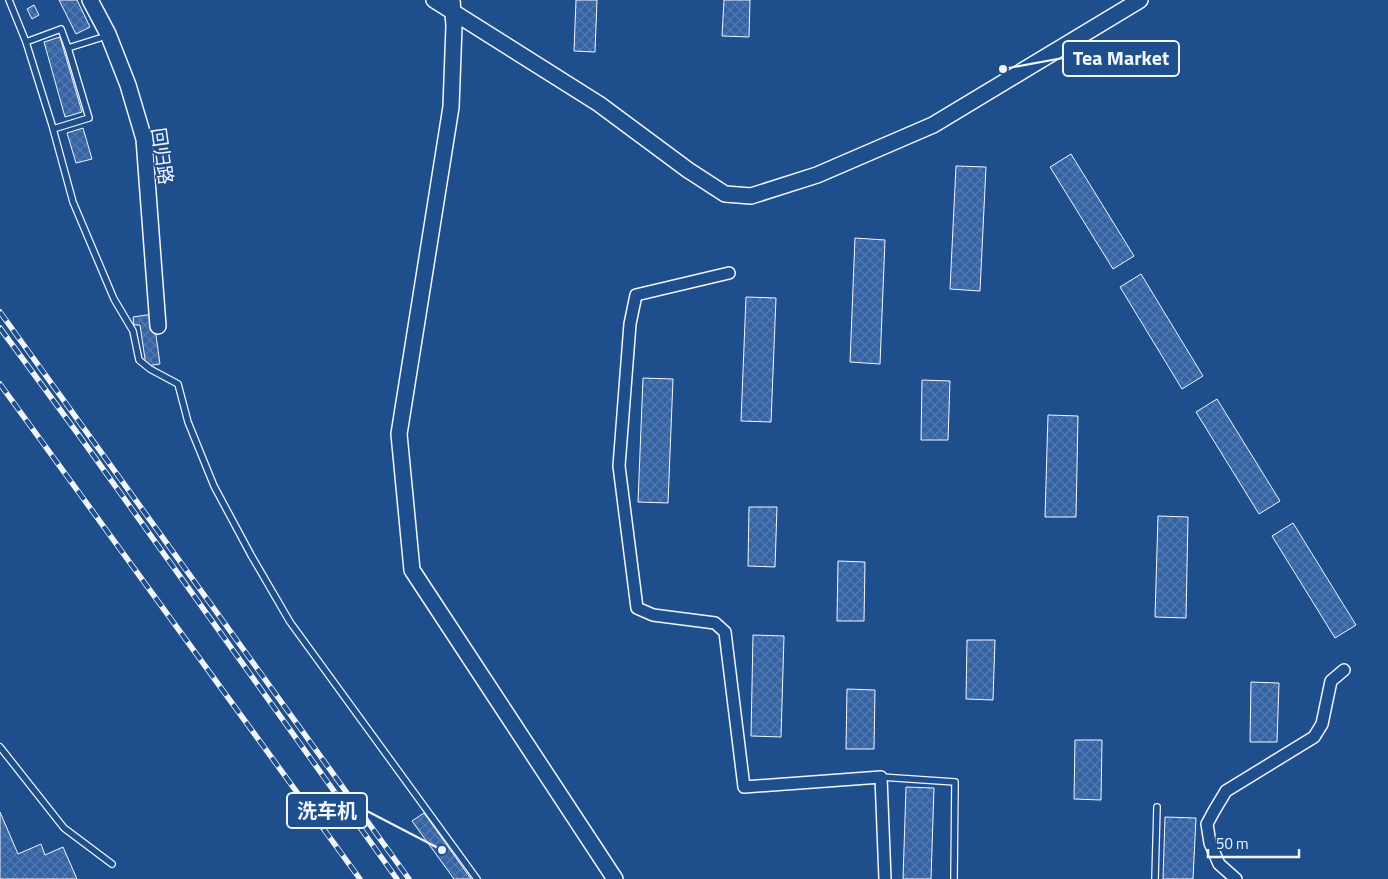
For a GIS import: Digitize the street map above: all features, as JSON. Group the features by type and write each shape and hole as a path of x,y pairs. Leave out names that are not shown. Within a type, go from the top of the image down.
{"street":[{"name":"回归路","path":"90,0 108,34 124,76 144,139 158,326"},
{"path":"434,0 452,5 598,104 688,170 725,194 751,196 817,175 933,125 1140,0"},
{"path":"452,5 454,26 452,107 399,434 412,570 615,879"},
{"path":"729,273 636,295 630,324 619,466 638,608 653,615 715,623 725,632 744,787 881,777 886,879"},
{"path":"1236,879 1218,864 1210,843 1207,824 1226,791 1314,737 1322,724 1331,681 1344,670"}],"lane":[{"path":"9,0 26,42 73,202 114,299 133,331 139,360 150,369 178,384 188,422 214,486 290,622 477,879"},
{"path":"26,42 61,29 68,48 89,118 53,129"},
{"path":"68,48 100,38"},
{"path":"0,747 64,828 112,864"},
{"path":"881,777 955,782 954,879"},
{"path":"1155,879 1156,807"}],"building":[{"path":"59,0 77,0 90,27 76,34"},
{"path":"576,0 597,0 595,52 574,51"},
{"path":"724,0 750,0 749,37 722,36"},
{"path":"34,5 39,15 32,19 27,9"},
{"path":"60,37 82,112 65,117 44,42"},
{"path":"83,128 92,159 76,163 67,133"},
{"path":"1071,154 1134,256 1113,269 1050,167"},
{"path":"956,166 986,167 980,291 950,289"},
{"path":"855,238 885,240 880,364 850,362"},
{"path":"1141,274 1203,376 1182,389 1120,287"},
{"path":"746,297 776,298 771,422 741,421"},
{"path":"153,314 160,364 146,366 140,325 134,325 133,317"},
{"path":"643,378 673,379 668,503 638,502"},
{"path":"922,380 950,381 948,440 921,440"},
{"path":"1217,399 1280,501 1259,514 1196,412"},
{"path":"1048,415 1078,416 1076,517 1045,517"},
{"path":"749,507 777,507 775,567 748,566"},
{"path":"1158,516 1188,517 1186,618 1155,617"},
{"path":"1293,523 1356,625 1335,638 1272,536"},
{"path":"838,561 865,562 864,621 837,621"},
{"path":"753,635 784,636 781,737 751,736"},
{"path":"967,640 995,640 993,700 966,699"},
{"path":"1251,682 1279,683 1277,742 1250,742"},
{"path":"847,689 875,690 874,749 846,749"},
{"path":"1075,740 1102,740 1101,800 1074,799"},
{"path":"906,787 934,788 931,879 903,879"},
{"path":"0,812 18,854 41,844 45,855 63,847 77,879 0,879"},
{"path":"424,813 471,879 454,879 412,821"},
{"path":"1165,817 1196,818 1193,879 1163,879"}],"railway":[{"path":"0,312 409,879"},
{"path":"0,328 397,879"},
{"path":"0,384 360,879"}],"place":[{"name":"Tea Market","path":"1003,69"},
{"name":"洗车机","path":"442,850"}]}
